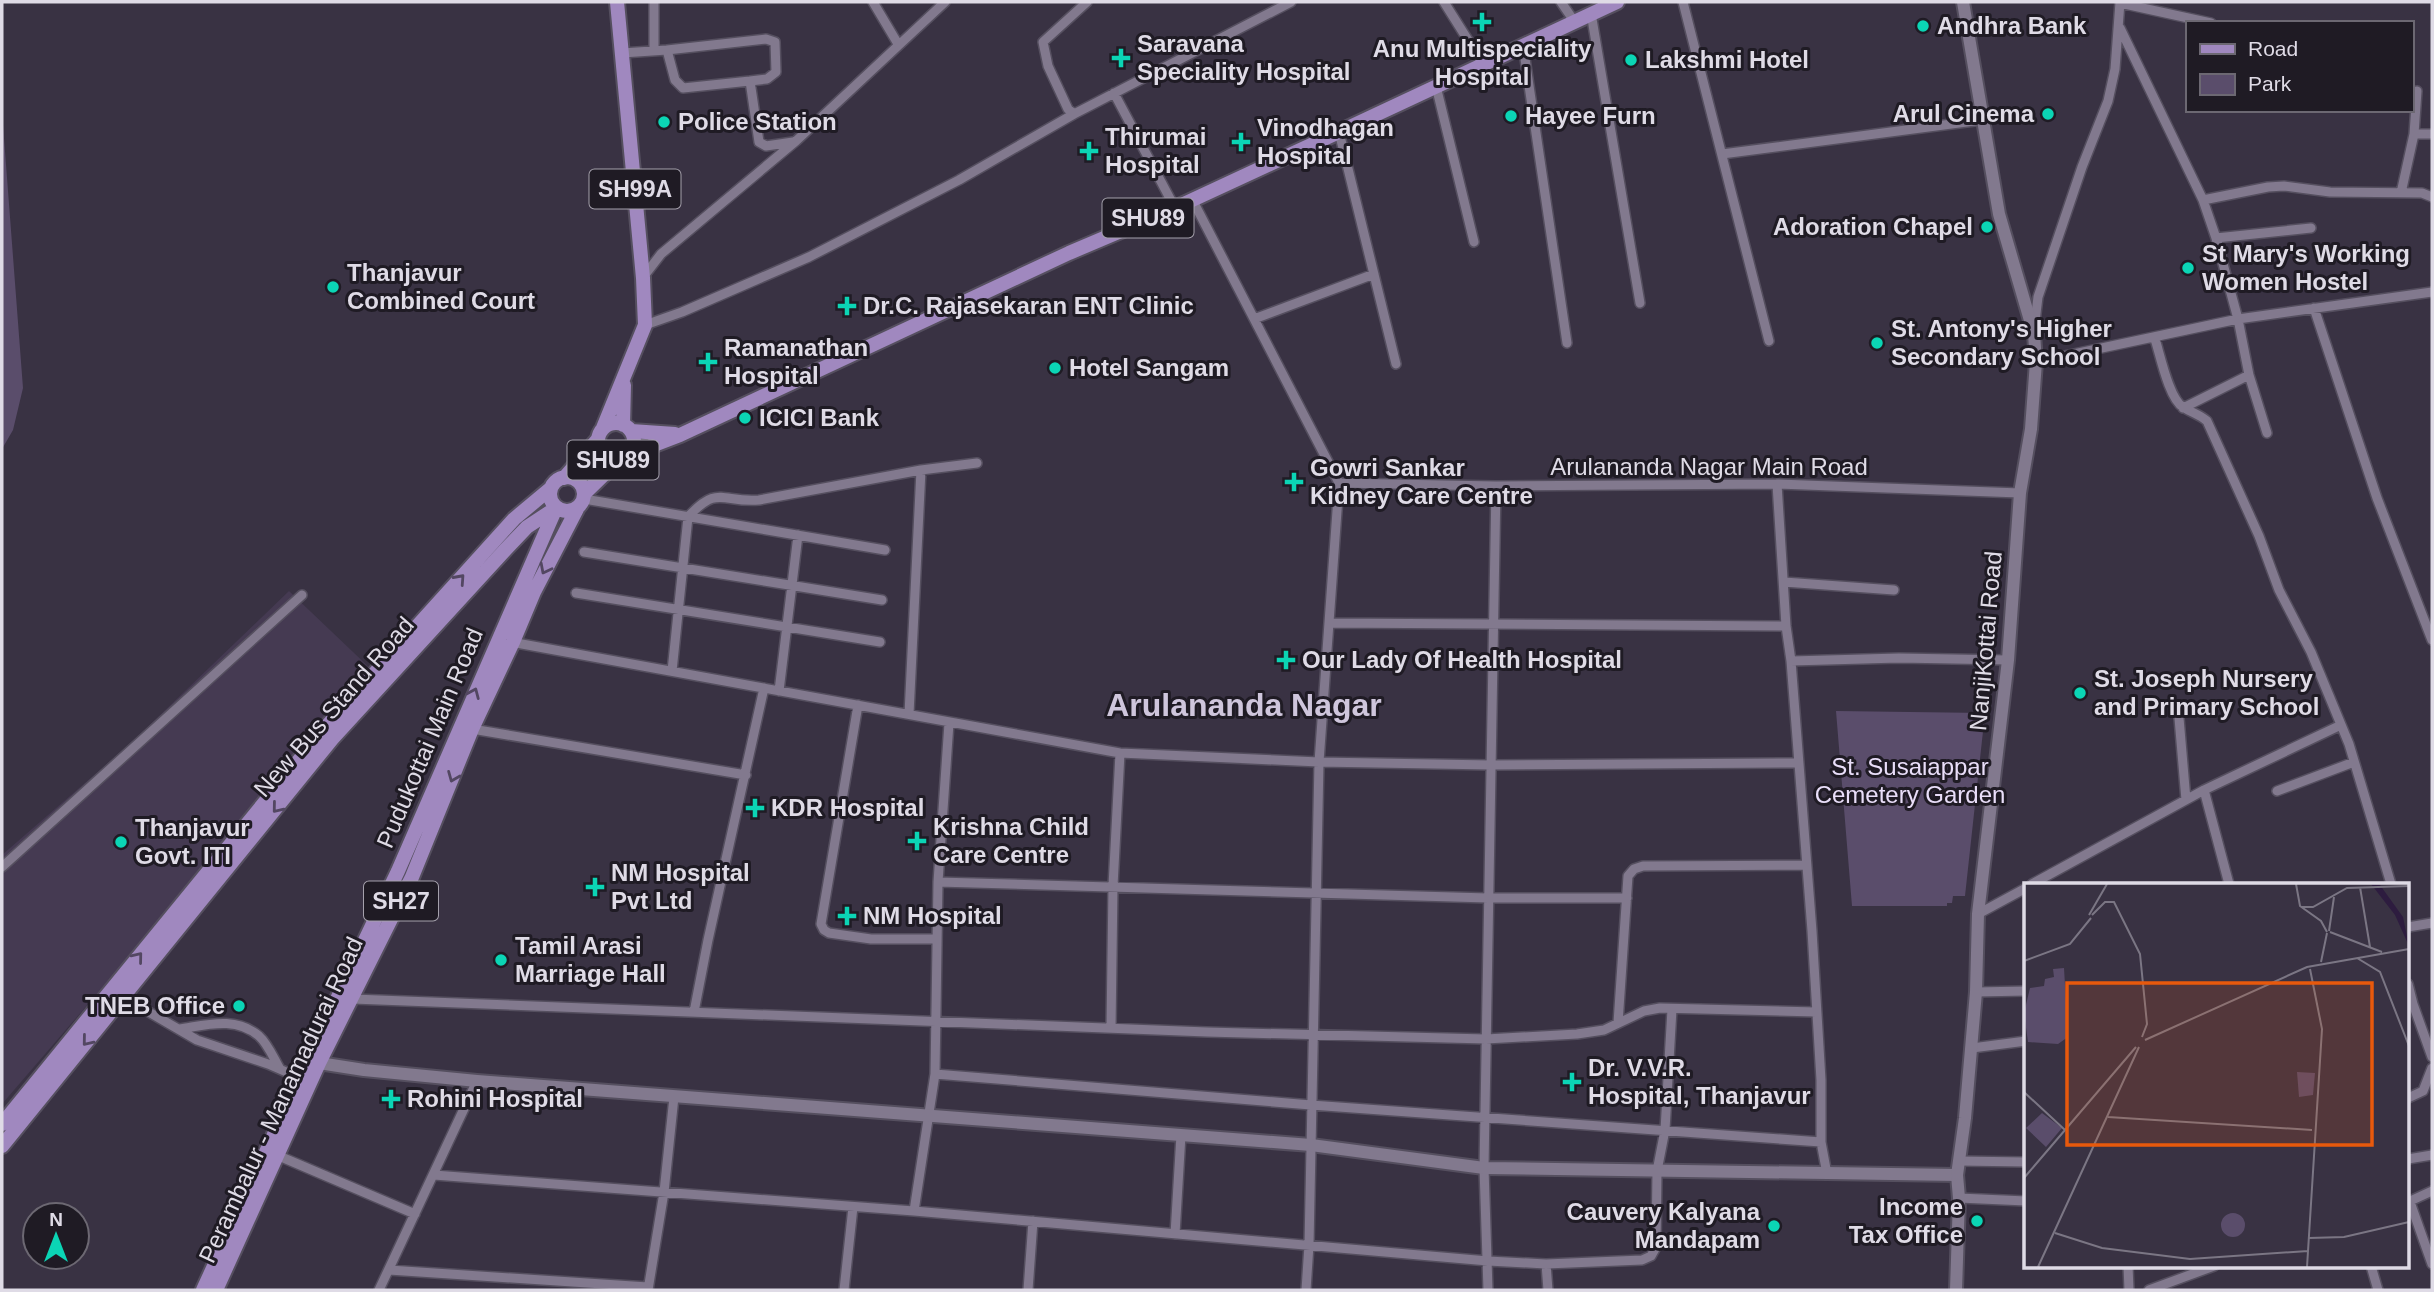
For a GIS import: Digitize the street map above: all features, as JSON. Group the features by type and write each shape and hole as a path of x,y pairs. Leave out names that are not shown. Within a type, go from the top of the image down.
{"main road":[{"name":"SH99A","path":"600,434 645,325 617,2"},
{"name":"SHU89","path":"600,434 603,455 623,457 680,435 1617,2"},
{"name":"SH99A","path":"625,373 627,428"},
{"name":"SHU89","path":"564,478 600,434 613,423 627,428 680,435"},
{"name":"SHU89","path":"582,500 583,487 575,479 558,480 551,488 551,499 556,508 566,512 582,500 634,442 627,428"},
{"name":"New Bus Stand Road","path":"2,1124 327,726 514,519 551,488"},
{"name":"Perambalur - Manamadurai Road","path":"216,1290 243,1219 279,1156 314,1061 353,999 412,877 472,729 534,592 582,500"},
{"name":"New Bus Stand Road","path":"2,1146 332,739 527,527 556,508"},
{"name":"Pudukottai Main Road","path":"204,1290 243,1219 300,1078 314,1061 556,508"},
{"path":"398,871 412,877"}],"street":[{"path":"654,2 654,51"},
{"path":"873,2 898,44"},
{"path":"643,278 660,254 796,141 945,2"},
{"path":"1073,114 1068,109 1048,66 1043,42 1087,2"},
{"path":"645,325 682,312 808,257 959,180 1073,114 1291,2"},
{"path":"1444,2 1483,64"},
{"path":"1561,2 1574,21"},
{"path":"1683,2 1769,341"},
{"name":"NanjiKottai Road","path":"1956,1290 1959,1198 1957,1175 1972,1048 1978,914 2008,660 2020,493 2031,429 2036,362 2034,334 1999,214 1963,2"},
{"path":"2034,334 2038,297 2082,167 2108,102 2120,28 2120,3 2202,21"},
{"path":"1591,13 1640,303"},
{"path":"2120,28 2203,200 2216,238 2238,320 2249,375 2267,433"},
{"path":"622,53 766,40 775,42 776,72 767,79 682,88 675,80 667,50"},
{"path":"1523,45 1567,343"},
{"path":"750,80 759,142 766,146 796,141"},
{"path":"1436,86 1474,242"},
{"path":"2401,192 2414,134 2417,91"},
{"path":"1114,93 1175,208"},
{"path":"1722,154 1982,120"},
{"path":"1339,132 1396,364"},
{"path":"2414,134 2432,134"},
{"path":"2203,200 2284,186 2330,192 2422,193 2432,197"},
{"path":"1192,199 1339,483 1319,762 1306,1290"},
{"path":"2216,238 2311,228"},
{"path":"1254,319 1374,274"},
{"path":"2036,362 2238,320 2432,292"},
{"path":"2314,309 2378,498 2432,640"},
{"path":"2155,338 2175,400 2183,408 2198,413 2207,421 2259,536 2279,590 2311,652 2354,762 2391,883"},
{"path":"2183,408 2249,375"},
{"path":"672,671 688,517 702,502 712,497 759,500 921,470 977,463"},
{"path":"909,714 921,470"},
{"name":"Arulananda Nagar Main Road","path":"1339,483 1777,484 2020,493"},
{"path":"1777,484 1786,626 1812,930 1821,1142 1827,1174"},
{"path":"1488,1290 1484,1168 1496,485"},
{"path":"582,500 885,550"},
{"path":"779,691 798,536"},
{"path":"584,552 882,600"},
{"path":"1784,582 1894,590"},
{"path":"576,593 880,642"},
{"path":"2,867 302,595"},
{"path":"1329,623 1786,626"},
{"path":"498,637 513,642 1120,753 1319,762 1491,765 1797,763"},
{"path":"1791,661 1899,658 2008,660"},
{"path":"694,1012 764,688"},
{"path":"858,705 821,924 829,933 871,939 937,939"},
{"path":"2179,719 2186,800"},
{"path":"914,1211 935,1074 938,882 949,723"},
{"path":"2034,883 2204,790 2341,725"},
{"path":"472,729 746,775"},
{"path":"1111,1028 1113,886 1120,753"},
{"path":"2277,791 2354,762"},
{"path":"2204,790 2229,883"},
{"path":"1618,1023 1628,876 1633,869 1643,866 1806,865"},
{"path":"938,882 1488,898 1627,898"},
{"path":"1978,914 2024,889"},
{"path":"2410,927 2432,923"},
{"path":"1976,992 2024,991"},
{"path":"2410,992 2432,1057"},
{"path":"123,997 197,1040 300,1078"},
{"path":"353,999 1111,1028 1486,1039 1604,1030 1644,1011 1672,1009 1816,1012"},
{"path":"434,1175 914,1211 1488,1261 1546,1264 1642,1260 1651,1256 1656,1247 1657,1171 1665,1130 1672,1009"},
{"path":"178,1029 234,1023 260,1037 280,1069"},
{"path":"1972,1048 2024,1041"},
{"path":"314,1061 477,1082 1311,1145 1484,1168 1957,1175"},
{"path":"2410,1097 2423,1091 2432,1068"},
{"path":"935,1074 1311,1105 1821,1142"},
{"path":"379,1290 477,1082"},
{"path":"388,1270 648,1289 664,1192 674,1097"},
{"path":"1175,1234 1181,1135"},
{"path":"2410,1159 2432,1155"},
{"path":"279,1156 415,1214"},
{"path":"1960,1161 2024,1162"},
{"path":"2410,1202 2432,1191"},
{"path":"1959,1198 2024,1201"},
{"path":"2410,1205 2432,1264"},
{"path":"844,1290 853,1207"},
{"path":"1028,1290 1033,1221"},
{"path":"1546,1264 1548,1290"},
{"path":"2128,1268 2129,1290"},
{"path":"2149,1290 2209,1268"},
{"path":"2372,1268 2378,1290"}],"shaded area":[{"name":"Thanjavur Govt. ITI","path":"289,591 374,672 2,1104 2,855 131,743"}],"green space":[{"path":"2,112 23,388 13,430 2,449"},
{"name":"St. Susaiappar Cemetery Garden","path":"1836,711 1985,713 1965,896 1953,896 1952,903 1947,903 1947,906 1852,906"}],"place":[{"name":"Anu Multispeciality Hospital","path":"1482,22"},
{"name":"Andhra Bank","path":"1923,26"},
{"name":"Saravana Speciality Hospital","path":"1121,58"},
{"name":"Lakshmi Hotel","path":"1631,60"},
{"name":"Arul Cinema","path":"2048,114"},
{"name":"Hayee Furn","path":"1511,116"},
{"name":"Police Station","path":"664,122"},
{"name":"Vinodhagan Hospital","path":"1241,142"},
{"name":"Thirumai Hospital","path":"1089,151"},
{"name":"Adoration Chapel","path":"1987,227"},
{"name":"St Mary's Working Women Hostel","path":"2188,268"},
{"name":"Thanjavur Combined Court","path":"333,287"},
{"name":"Dr.C. Rajasekaran ENT Clinic","path":"847,306"},
{"name":"St. Antony's Higher Secondary School","path":"1877,343"},
{"name":"Ramanathan Hospital","path":"708,362"},
{"name":"Hotel Sangam","path":"1055,368"},
{"name":"ICICI Bank","path":"745,418"},
{"name":"Gowri Sankar Kidney Care Centre","path":"1294,482"},
{"name":"Our Lady Of Health Hospital","path":"1286,660"},
{"name":"St. Joseph Nursery and Primary School","path":"2080,693"},
{"name":"KDR Hospital","path":"755,808"},
{"name":"Krishna Child Care Centre","path":"917,841"},
{"name":"Thanjavur Govt. ITI","path":"121,842"},
{"name":"NM Hospital Pvt Ltd","path":"595,887"},
{"name":"NM Hospital","path":"847,916"},
{"name":"Tamil Arasi Marriage Hall","path":"501,960"},
{"name":"TNEB Office","path":"239,1006"},
{"name":"Dr. V.V.R. Hospital, Thanjavur","path":"1572,1082"},
{"name":"Rohini Hospital","path":"391,1099"},
{"name":"Income Tax Office","path":"1977,1221"},
{"name":"Cauvery Kalyana Mandapam","path":"1774,1226"}],"district":[{"name":"Arulananda Nagar","path":"1244,705"}]}
